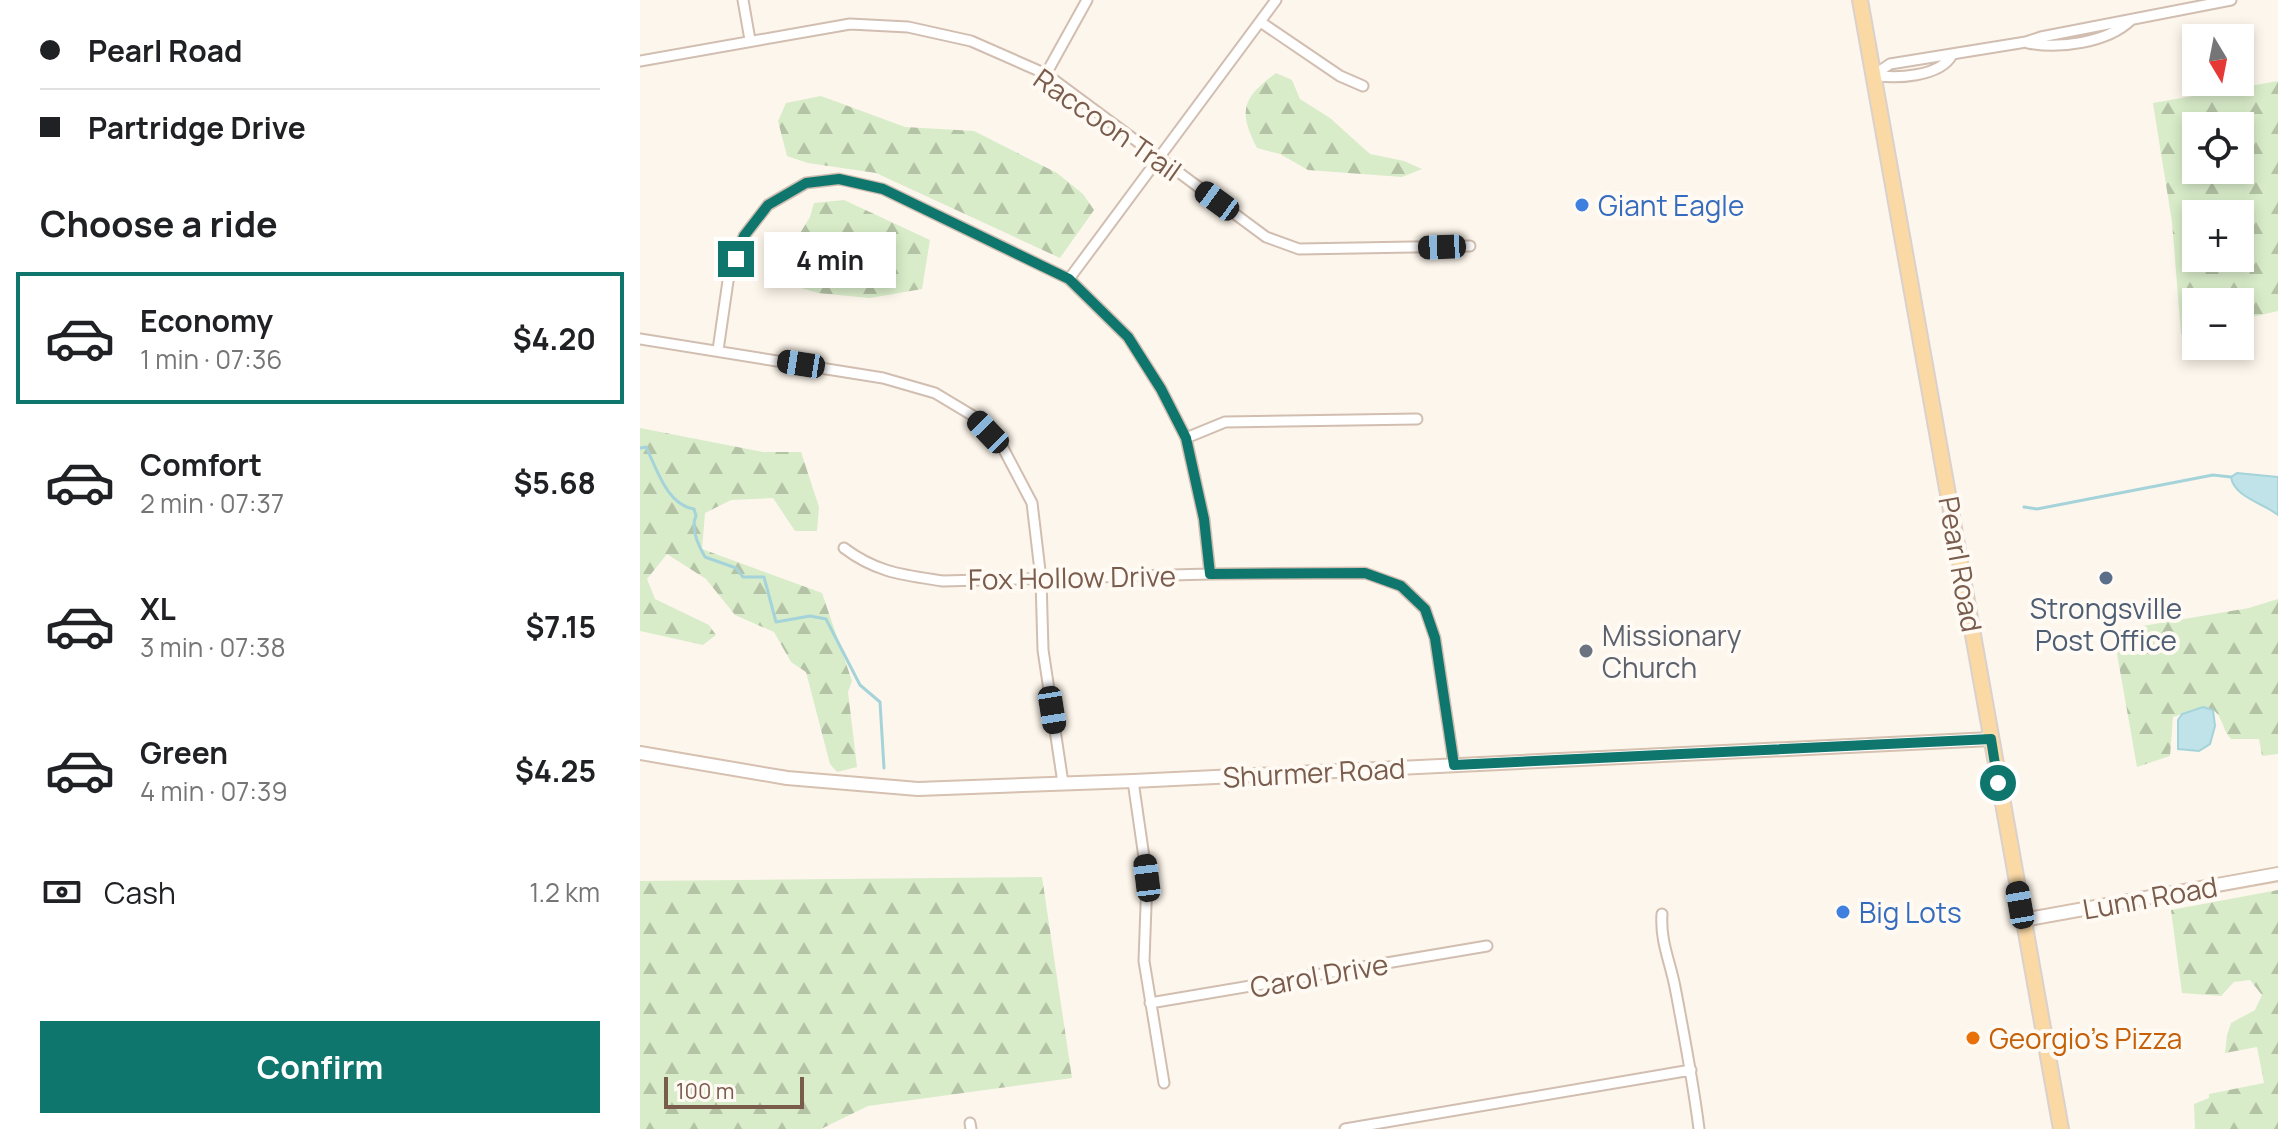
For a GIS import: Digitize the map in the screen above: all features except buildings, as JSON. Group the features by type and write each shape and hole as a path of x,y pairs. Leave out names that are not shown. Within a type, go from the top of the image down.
{"main road":[{"name":"Pearl Road","path":"1860,0 2061,1129"}],"street":[{"path":"743,0 750,40"},
{"path":"1046,74 1087,0"},
{"path":"1069,279 1262,23 1276,0"},
{"path":"1874,75 1892,78 1931,70 1948,62 1952,55 2026,42 2045,46 2089,40 2111,33 2134,18 2231,0"},
{"path":"1262,23 1340,76 1363,86"},
{"name":"Raccoon Trail","path":"640,61 850,24 908,27 971,41 1046,74 1266,237 1299,249 1470,246"},
{"path":"718,350 728,281 744,236 768,205 806,183 839,179 883,189 1069,279 1128,337 1161,389 1186,438 1204,519 1210,574"},
{"path":"640,339 883,378 935,393 975,417 1002,446 1032,503 1041,579 1043,650 1063,783"},
{"path":"1186,438 1225,422 1417,419"},
{"name":"Fox Hollow Drive","path":"844,548 865,563 900,575 943,581 1365,573 1401,586 1425,609 1435,638 1454,765"},
{"name":"Shurmer Road","path":"640,753 787,778 918,789 1991,739"},
{"path":"1133,781 1147,878 1144,961 1164,1083"},
{"name":"Lunn Road","path":"2023,920 2278,874"},
{"path":"1662,914 1660,933 1670,965 1691,1070 1699,1129"},
{"name":"Carol Drive","path":"1150,1003 1487,946"},
{"path":"1345,1129 1691,1070"}],"green space":[{"path":"1276,73 1292,80 1300,99 1330,118 1370,154 1404,161 1422,169 1402,177 1308,170 1280,154 1257,148 1247,124 1247,106 1256,90"},
{"path":"2278,81 2278,311 2254,317 2254,288 2182,288 2181,334 2172,222 2153,103 2193,96 2254,96 2254,85"},
{"path":"821,96 905,127 974,131 1057,173 1083,194 1094,210 1060,258 876,173 808,163 787,156 778,121 786,103"},
{"path":"844,200 930,240 922,289 870,298 818,293 782,282 786,256 810,217 814,203"},
{"path":"640,428 763,452 801,452 819,507 817,531 795,531 773,498 731,500 705,513 702,549 822,593 852,681 848,692 857,767 837,772 830,764 806,672 791,662 774,632 735,615 706,579 667,554 647,579 655,599 709,625 716,635 703,645 640,631"},
{"path":"2278,599 2278,754 2262,756 2259,739 2231,739 2218,715 2209,708 2203,708 2173,717 2170,756 2137,767 2113,631 2249,608"},
{"path":"1042,877 1072,1078 868,1106 821,1129 640,1129 640,881"},
{"path":"2278,890 2278,1129 2195,1129 2194,1104 2209,1098 2209,1094 2264,1083 2257,1047 2225,1053 2231,1023 2255,1010 2262,995 2250,980 2234,982 2221,996 2182,993 2171,910"}],"water":[{"path":"2237,473 2278,477 2278,515 2238,490 2231,477"},
{"path":"2203,707 2213,710 2215,726 2210,744 2199,751 2178,749 2178,720 2182,714"}],"waterway":[{"path":"640,448 646,447 659,475 677,501 694,509 694,531 705,557 736,568 743,577 764,577 776,622 810,616 826,619 860,685 880,702 884,768"},
{"path":"2024,507 2037,509 2213,475 2231,477"}],"place":[{"name":"Giant Eagle","path":"1582,205"},
{"name":"Strongsville Post Office","path":"2106,578"},
{"name":"Missionary Church","path":"1586,651"},
{"name":"Big Lots","path":"1843,912"},
{"name":"Georgio's Pizza","path":"1973,1038"}],"route":[{"path":"736,259 744,236 768,205 806,183 839,179 883,189 1069,279 1128,337 1161,389 1186,438 1204,519 1210,574 1365,573 1401,586 1425,609 1435,638 1454,765 1991,739 1998,783"}]}
